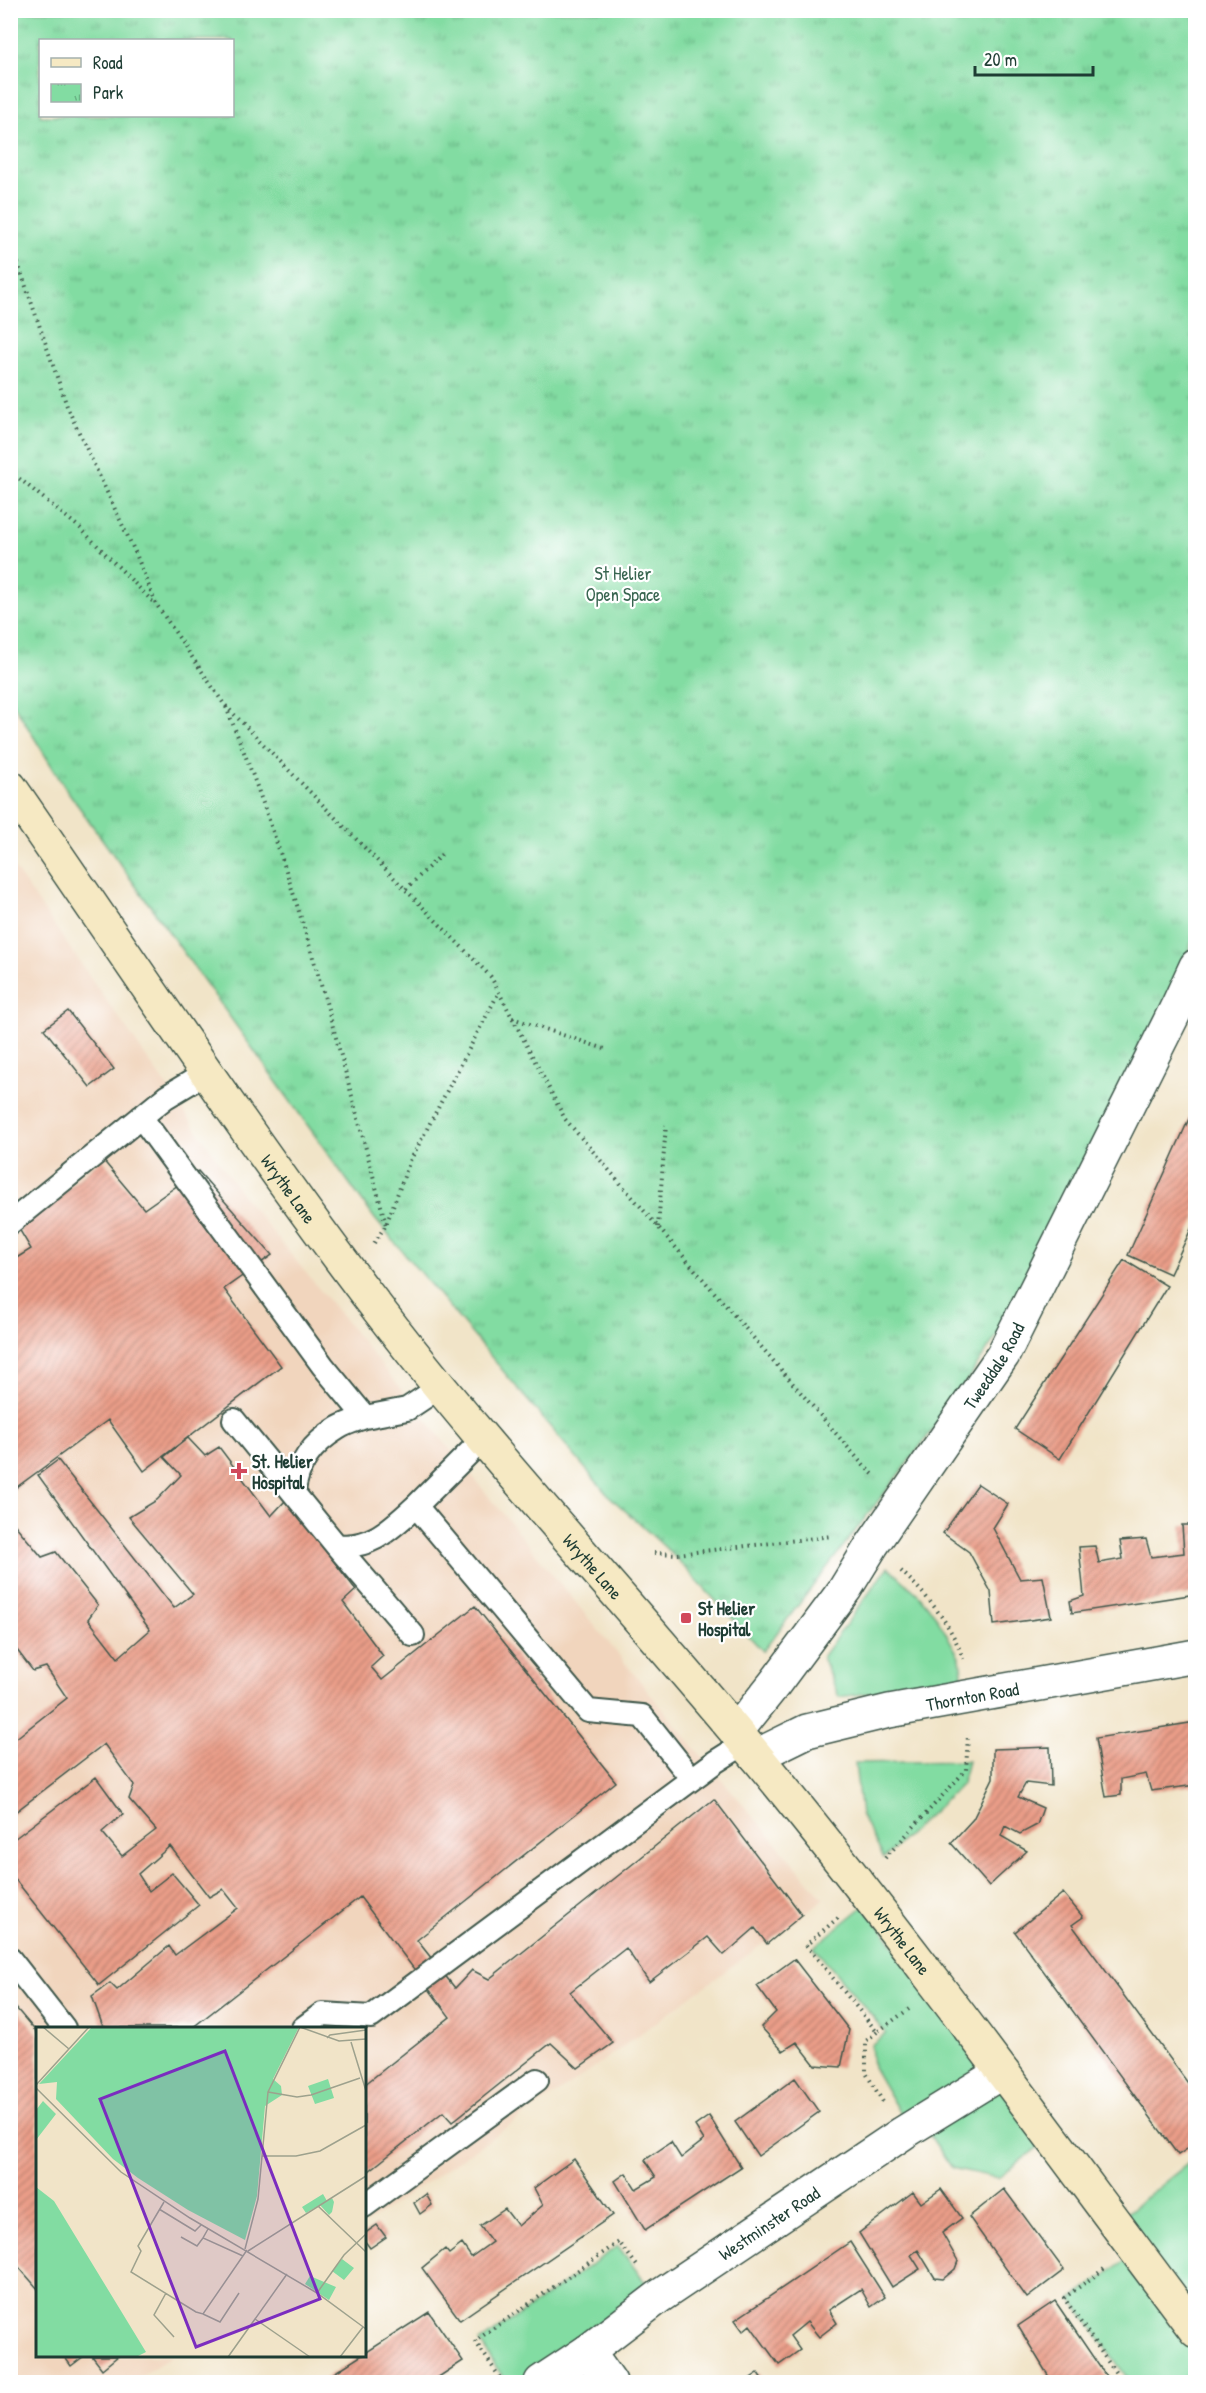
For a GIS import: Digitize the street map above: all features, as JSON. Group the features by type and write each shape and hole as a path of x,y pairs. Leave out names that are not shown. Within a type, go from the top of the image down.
{"main road":[{"name":"Wrythe Lane","path":"10,787 206,1074 366,1293 482,1440 745,1744 866,1895 1196,2331"}],"street":[{"name":"Tweeddale Road","path":"745,1744 775,1683 845,1589 872,1545 1003,1355 1187,1008 1196,966"},
{"name":"Thornton Road","path":"745,1744 889,1711 1196,1656"},
{"name":"Westminster Road","path":"541,2382 588,2351 660,2296 903,2133 1002,2072"},
{"path":"588,2351 610,2382"}],"lane":[{"path":"10,1223 166,1097 206,1074"},
{"path":"141,1117 323,1366 365,1417"},
{"path":"294,1493 295,1478 301,1463 339,1427 365,1417 407,1409 440,1387"},
{"path":"234,1420 412,1635"},
{"path":"336,1545 351,1547 364,1544 389,1530 482,1440"},
{"path":"416,1506 588,1710 642,1716 692,1779"},
{"path":"304,2027 322,2014 371,2017 692,1779 745,1744"},
{"path":"10,1959 63,2027"},
{"path":"366,2205 537,2080"}],"path":[{"path":"10,240 68,410 136,554 156,604"},
{"path":"10,471 80,528 156,604 224,704 491,976 565,1119 864,1466 903,1500"},
{"path":"224,704 254,775 328,1004 386,1225"},
{"path":"406,889 444,852"},
{"path":"374,1243 386,1225 409,1163 499,992"},
{"path":"511,1018 605,1049"},
{"path":"658,1227 666,1125"},
{"path":"654,1553 678,1554 834,1536"},
{"path":"866,1895 806,1945 877,2032"},
{"path":"903,2133 866,2073 866,2041 938,1988"},
{"path":"503,2382 476,2341 619,2242 660,2296"},
{"path":"1122,2382 1064,2298 1133,2248"}],"shaded area":[{"name":"St. Helier Hospital","path":"10,862 243,1196 693,1746 824,1899 585,2074 366,2223 366,2027 36,2027 36,2357 170,2357 132,2382 11,2382"}],"green space":[{"name":"St Helier Open Space","path":"11,11 1195,11 1195,935 1089,1172 1006,1322 941,1419 763,1651 669,1551 606,1493 375,1219 64,786 11,700"},
{"path":"888,1567 919,1595 936,1616 960,1658 963,1681 839,1697 822,1657"},
{"path":"968,1761 962,1784 884,1858 861,1815 855,1763"},
{"path":"864,1906 1046,2141 998,2178 952,2168 916,2115 906,2124 873,2067 871,2045 886,2033 814,1947"},
{"path":"1190,2162 1195,2165 1195,2311 1123,2216"},
{"path":"618,2246 654,2294 528,2382 506,2382 480,2342"},
{"path":"1132,2256 1195,2341 1195,2382 1130,2382 1072,2299"}],"building":[{"path":"68,1011 114,1069 90,1087 44,1029"},
{"path":"1196,1103 1196,1218 1170,1274 1128,1255"},
{"path":"102,1159 144,1209 198,1171 272,1255 224,1289 281,1366 144,1471 108,1420 10,1492 10,1262 31,1249 19,1229"},
{"path":"1124,1260 1167,1286 1060,1459 1015,1429"},
{"path":"188,1438 205,1456 219,1447 271,1516 286,1500 356,1590 343,1602 383,1656 371,1667 382,1680 475,1606 616,1782 417,1940 455,1988 472,1970 489,1979 714,1799 802,1915 767,1944 755,1928 724,1955 708,1937 649,1982 626,1948 570,1992 613,2043 578,2068 551,2043 452,2122 443,2112 366,2173 366,2083 450,2017 360,1897 193,2027 106,2027 102,2024 92,1996 110,1983 117,1990 169,1946 175,1955 238,1908 223,1889 209,1897 170,1846 138,1874 149,1891 172,1873 199,1905 99,1985 10,1873 10,1842 96,1777 123,1814 102,1832 122,1856 156,1830 129,1799 134,1785 104,1744 10,1816 10,1743 67,1698 46,1667 33,1671 10,1641 10,1519 42,1557 56,1552 98,1605 88,1619 118,1658 150,1630 38,1475 58,1460 174,1608 193,1594 129,1517 157,1500 181,1475 164,1457"},
{"path":"978,1484 1008,1504 993,1528 1020,1579 1043,1577 1051,1617 994,1625 991,1592 969,1552 943,1533"},
{"path":"1182,1525 1196,1525 1196,1594 1072,1613 1070,1601 1084,1596 1079,1547 1095,1546 1099,1563 1123,1559 1120,1541 1146,1539 1151,1557 1184,1553"},
{"path":"1196,1722 1196,1785 1151,1791 1146,1774 1121,1779 1121,1795 1106,1797 1096,1738"},
{"path":"1050,1747 1051,1786 1026,1783 1018,1797 1043,1808 1037,1825 1020,1834 1005,1826 1001,1836 1027,1851 989,1886 951,1843 973,1819 993,1778 993,1749"},
{"path":"1063,1893 1083,1917 1072,1925 1196,2094 1196,2143 1178,2155 1015,1932"},
{"path":"794,1959 849,2030 841,2067 815,2065 797,2042 783,2051 761,2027 776,2012 757,1986"},
{"path":"10,2001 36,2032 36,2287 10,2257"},
{"path":"795,2078 819,2112 758,2156 735,2122"},
{"path":"709,2116 741,2167 645,2230 615,2181 626,2173 636,2189 656,2177 645,2160 671,2142 681,2158 704,2140 695,2126"},
{"path":"574,2159 613,2215 460,2320 422,2268 445,2249 449,2254 462,2244 471,2257 492,2242 480,2226 505,2209 518,2226 543,2205 534,2188"},
{"path":"941,2189 962,2218 942,2233 958,2261 955,2269 943,2279 935,2278 918,2250 911,2255 920,2269 892,2287 859,2233 913,2192 921,2203"},
{"path":"1004,2189 1064,2270 1027,2298 969,2217"},
{"path":"426,2194 432,2205 420,2214 414,2203"},
{"path":"377,2225 386,2237 370,2248 366,2243 366,2233"},
{"path":"850,2242 885,2297 871,2307 861,2289 829,2310 837,2323 819,2337 807,2322 790,2336 800,2350 779,2365 750,2325 743,2331 735,2320"},
{"path":"1055,2301 1110,2382 1052,2382 1018,2326"},
{"path":"429,2312 463,2361 431,2382 320,2382 359,2357 366,2357 366,2352"},
{"path":"10,2352 12,2352 18,2382 10,2382"},
{"path":"65,2357 83,2357 71,2366"},
{"path":"93,2357 117,2357 102,2369"},
{"path":"758,2373 764,2382 745,2382"}],"place":[{"name":"St. Helier Hospital","path":"239,1471"},
{"name":"St Helier Hospital","path":"686,1618"}]}
